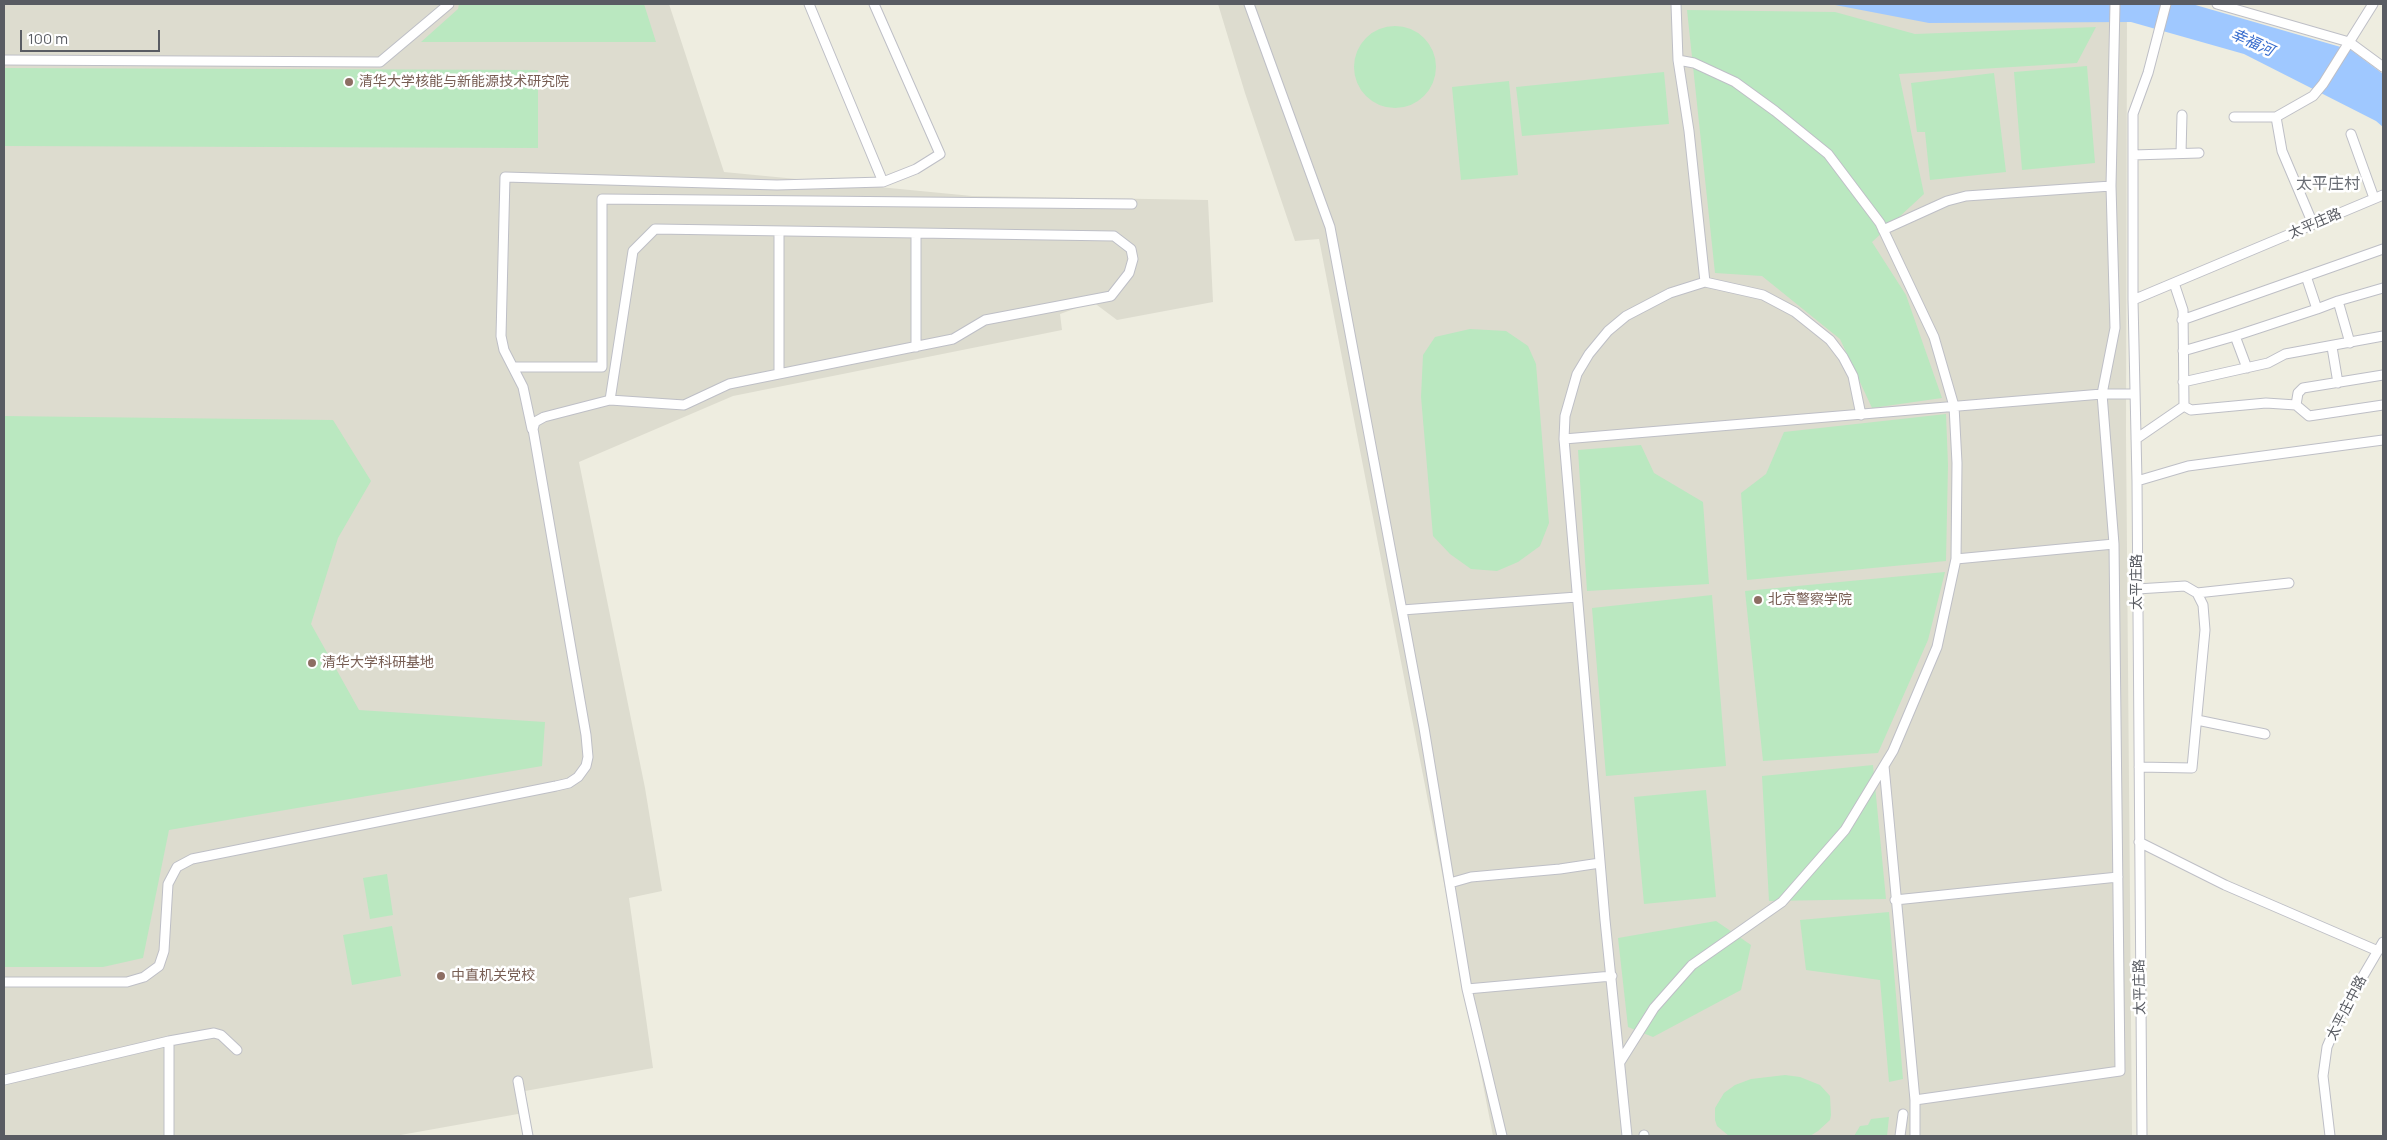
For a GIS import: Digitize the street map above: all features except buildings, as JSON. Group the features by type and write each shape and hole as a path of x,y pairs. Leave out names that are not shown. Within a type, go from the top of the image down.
{"street":[{"path":"4,60 380,62 449,4"},
{"path":"809,4 883,182"},
{"path":"4,982 127,982 144,978 159,966 164,951 168,884 177,867 192,859 556,786 569,783 578,778 586,766 588,757 586,735 532,429 523,387 504,350 501,336 505,177 777,185 883,182 916,169 940,154 874,4"},
{"path":"1248,4 1330,227 1424,728 1468,989 1502,1136"},
{"path":"1915,1100 2120,1071 2114,544 2102,394 2116,328 2111,186 2115,4"},
{"path":"2133,300 2132,114 2148,74 2166,4"},
{"path":"2217,4 2346,46 2383,67"},
{"path":"2234,117 2276,117 2314,96 2373,4"},
{"path":"1676,7 1678,60 1689,131 1705,282"},
{"path":"1620,1062 1654,1008 1692,965 1782,902 1845,830 1893,751 1937,647 1956,559 1958,463 1954,406 1934,337 1883,230 1828,154 1798,129 1735,82 1694,64 1678,60"},
{"path":"2181,153 2182,115"},
{"path":"2276,117 2282,151 2314,224"},
{"path":"2350,134 2379,196"},
{"path":"2133,155 2199,152"},
{"path":"1883,230 1947,201 1966,196 2111,186"},
{"name":"太平庄路","path":"2142,1136 2137,481 2133,300 2379,196"},
{"path":"513,367 602,367 602,199 1132,204"},
{"path":"532,429 535,422 544,417 610,400 684,405 729,384 953,339 985,320 1111,296 1130,273 1133,259 1131,249 1114,236 655,229 633,250 610,400"},
{"path":"779,374 780,231"},
{"path":"916,233 916,347"},
{"path":"2182,320 2383,249"},
{"path":"2306,276 2318,308"},
{"path":"1627,1136 1600,863 1564,439 1565,416 1577,374 1588,354 1608,331 1626,316 1670,293 1705,282 1763,296 1796,312 1830,340 1854,376 1861,415"},
{"path":"2174,283 2183,310 2184,406"},
{"path":"2183,351 2383,288"},
{"path":"2338,301 2350,343"},
{"path":"2235,336 2247,368"},
{"path":"2183,382 2268,363 2286,354 2332,347 2383,336"},
{"path":"2332,347 2338,383"},
{"path":"2296,405 2298,393 2303,388 2383,375"},
{"path":"1564,439 2102,394 2134,394"},
{"path":"2184,406 2191,410 2266,402 2296,405 2309,416 2383,406"},
{"path":"2136,439 2184,406"},
{"path":"2137,481 2188,466 2291,454 2383,440"},
{"path":"1956,559 2114,544"},
{"path":"2137,589 2185,586 2197,592 2289,583"},
{"path":"2139,767 2192,768 2205,630 2203,605 2197,592"},
{"path":"1402,610 1578,597"},
{"path":"2197,720 2265,734"},
{"path":"1884,766 1915,1100 1915,1136"},
{"path":"2139,842 2226,885 2378,951"},
{"path":"1450,884 1471,878 1600,863"},
{"path":"1895,900 2118,877"},
{"name":"太平庄中路","path":"2330,1136 2323,1091 2325,1054 2342,1012 2383,942"},
{"path":"1468,989 1612,976"},
{"path":"4,1080 169,1041 214,1033 221,1035 237,1050"},
{"path":"169,1041 169,1136"},
{"path":"518,1082 528,1136"},
{"path":"1900,1136 1903,1114"}],"shaded area":[{"name":"清华大学科研基地","path":"4,4 669,4 724,172 972,196 1208,200 1213,302 1117,320 1093,302 1060,314 1062,330 733,396 579,462 645,788 662,891 629,898 653,1068 525,1091 529,1112 395,1136 4,1136"},
{"name":"北京警察学院","path":"1218,4 2127,4 2126,434 2132,1136 1493,1136 1319,239 1295,241 1245,93"}],"green space":[{"path":"459,4 644,4 656,42 421,42 458,9"},
{"path":"1687,10 1835,12 1915,34 2096,27 2077,63 1899,74 1924,194 1872,242 1906,295 1942,398 1872,408 1840,339 1762,276 1715,273"},
{"path":"1395,26 1411,30 1424,38 1432,51 1436,67 1432,83 1424,96 1411,104 1395,108 1379,104 1366,96 1358,83 1354,67 1358,51 1366,38 1379,30"},
{"path":"2087,66 2095,163 2022,170 2014,72"},
{"path":"4,68 538,70 538,148 4,146"},
{"path":"1664,72 1669,124 1522,136 1516,87"},
{"path":"1994,73 2006,172 1930,180 1925,132 1917,132 1911,83"},
{"path":"1509,81 1518,175 1461,180 1452,87"},
{"path":"1470,329 1506,331 1528,346 1536,364 1549,523 1540,546 1518,562 1497,571 1471,569 1450,554 1433,536 1421,397 1423,355 1435,337"},
{"path":"1946,414 1948,465 1946,561 1747,580 1741,493 1766,474 1784,432"},
{"path":"4,416 333,420 371,481 338,538 311,624 359,710 545,722 542,766 169,830 143,958 103,967 4,967"},
{"path":"1641,445 1654,473 1703,502 1709,584 1587,591 1578,450"},
{"path":"1945,572 1928,640 1878,753 1763,761 1745,591"},
{"path":"1712,595 1726,766 1606,776 1592,608"},
{"path":"1873,765 1886,899 1769,901 1762,776"},
{"path":"1706,790 1716,897 1644,904 1634,797"},
{"path":"387,874 393,915 370,919 363,878"},
{"path":"1889,912 1903,1079 1889,1082 1880,980 1806,970 1800,920"},
{"path":"1716,921 1751,945 1741,990 1653,1037 1628,1027 1618,938"},
{"path":"392,926 401,976 352,985 343,935"},
{"path":"1785,1075 1800,1077 1820,1085 1830,1096 1830,1120 1818,1131 1810,1136 1729,1136 1717,1126 1715,1108 1724,1093 1735,1085 1751,1079"},
{"path":"1889,1117 1887,1136 1854,1136 1860,1126 1868,1125 1871,1119"}],"water":[{"name":"幸福河","path":"1830,4 2192,4 2351,50 2383,74 2383,127 2376,121 2244,54 2131,22 1929,23"}],"place":[{"name":"清华大学核能与新能源技术研究院","path":"349,82"},
{"name":"北京警察学院","path":"1758,600"},
{"name":"清华大学科研基地","path":"312,663"},
{"name":"中直机关党校","path":"441,976"}],"district":[{"name":"太平庄村","path":"2328,185"}]}
